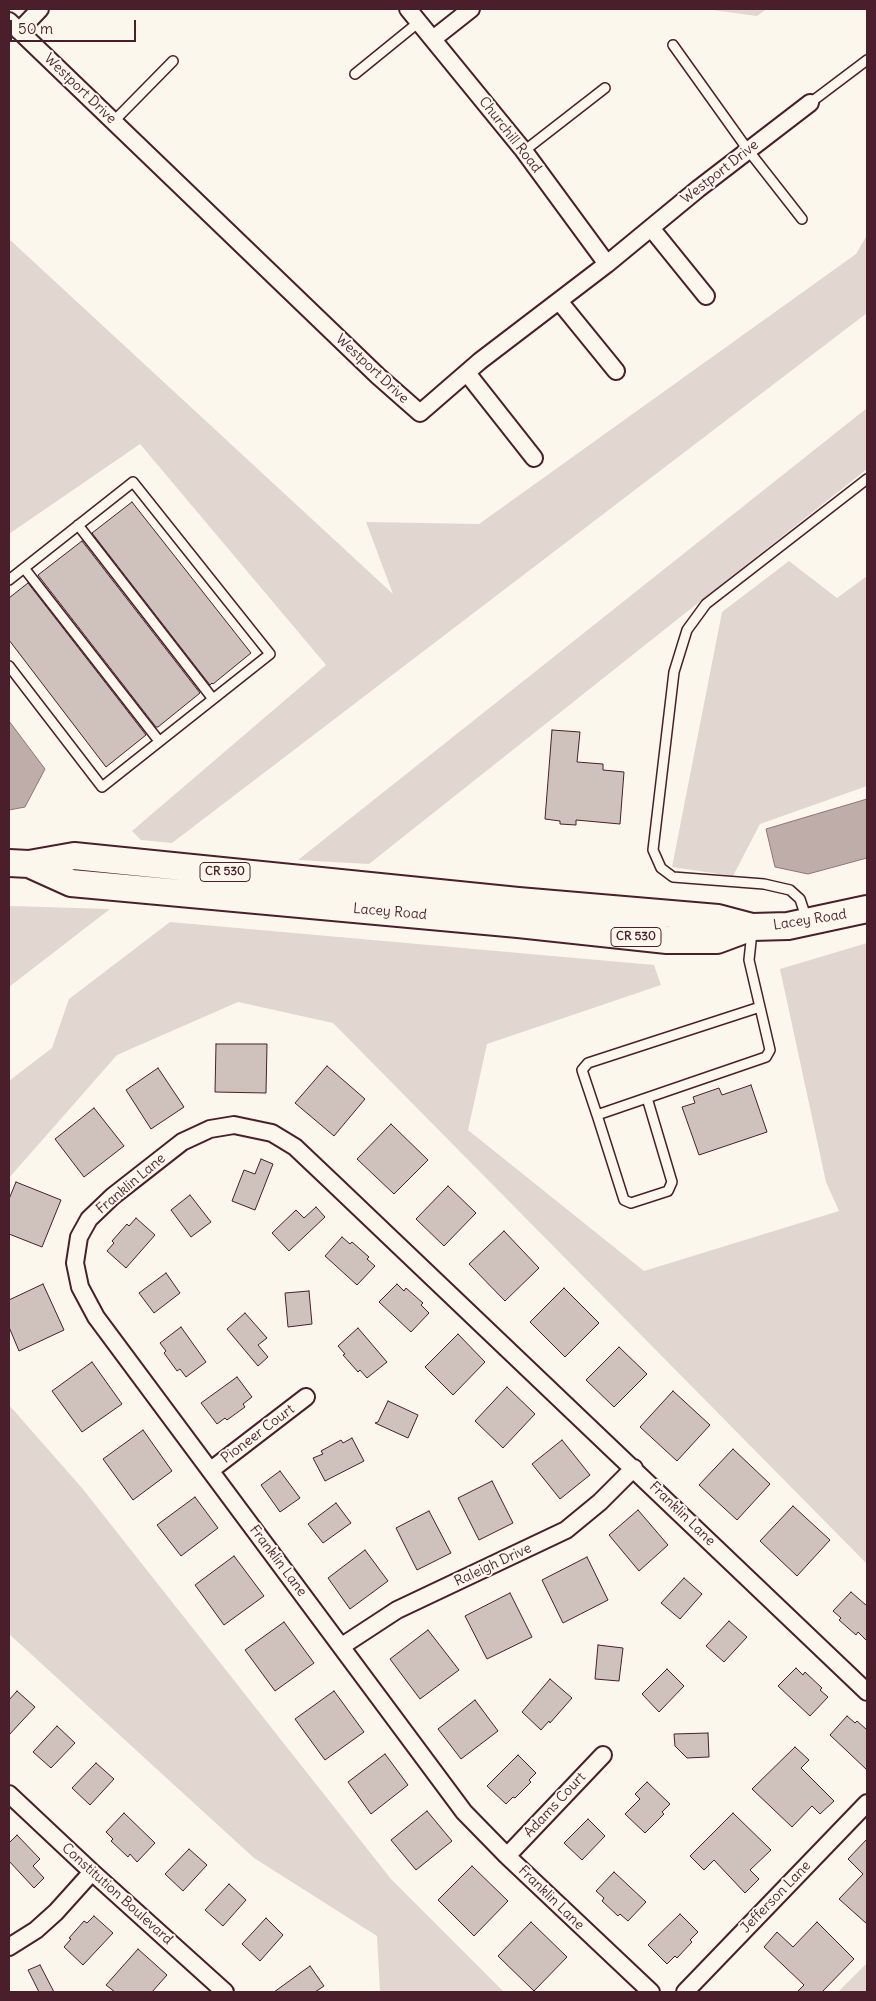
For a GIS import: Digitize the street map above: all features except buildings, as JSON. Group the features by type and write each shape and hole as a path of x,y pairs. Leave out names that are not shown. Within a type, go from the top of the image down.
{"main road":[{"name":"Lacey Road","path":"19,863 74,856 420,903 518,913 677,940 716,940 752,927 788,926 867,909"}],"street":[{"path":"14,26 40,9"},
{"name":"Churchill Road","path":"408,9 524,151 607,264"},
{"path":"433,39 471,9"},
{"name":"Westport Drive","path":"14,26 364,362 420,413 467,373 810,103"},
{"path":"651,228 706,296"},
{"path":"559,300 616,371"},
{"path":"467,373 534,458"},
{"name":"Franklin Lane","path":"650,1992 507,1856 464,1812 96,1317 80,1287 74,1262 79,1237 89,1219 113,1196 182,1142 210,1129 234,1125 272,1133 295,1147 867,1692"},
{"name":"Pioneer Court","path":"210,1470 306,1397"},
{"name":"Raleigh Drive","path":"342,1646 397,1610 566,1530 600,1502 634,1468"},
{"name":"Adams Court","path":"507,1856 602,1755"},
{"name":"Constitution Boulevard","path":"9,1794 225,1992"},
{"name":"Jefferson Lane","path":"685,1992 867,1803"},
{"path":"9,1947 36,1930 56,1912 92,1872"}],"lane":[{"path":"355,74 419,22"},
{"path":"673,45 748,150 802,219"},
{"path":"810,103 867,60"},
{"path":"113,122 173,62"},
{"path":"524,151 605,88"},
{"path":"808,922 800,899 790,890 764,884 672,877 661,868 653,850 674,672 687,630 706,604 867,479"},
{"path":"9,580 133,482 270,654 102,787 9,666"},
{"path":"78,525 213,699"},
{"path":"24,568 160,741"},
{"path":"597,1115 766,1057 770,1050 748,960 752,927"},
{"path":"647,1098 672,1182 668,1191 631,1203 624,1200 582,1070 588,1063 760,1007"}],"shaded area":[{"path":"705,9 767,9 757,16"},
{"path":"867,235 867,313 172,843 141,840 132,831 326,665 140,444 9,534 9,239 393,594 366,522 479,524 856,254"},
{"path":"867,408 867,469 369,864 298,860"},
{"path":"789,561 837,598 867,576 867,786 760,824 733,876 672,867 722,612"},
{"path":"9,721 45,769 25,807 9,810"},
{"path":"867,799 867,858 808,874 775,867 766,829"},
{"path":"9,906 110,909 9,987"},
{"path":"170,922 654,965 661,985 487,1044 468,1130 644,1271 839,1211 826,1182 780,969 867,943 867,1564 333,1023 238,1002 117,1055 9,1178 9,1081 52,1048 69,999"},
{"path":"9,1405 82,1488 391,1879 504,1992 380,1992 377,1936 254,1858 9,1634"},
{"path":"867,1963 867,1992 838,1992"}]}
